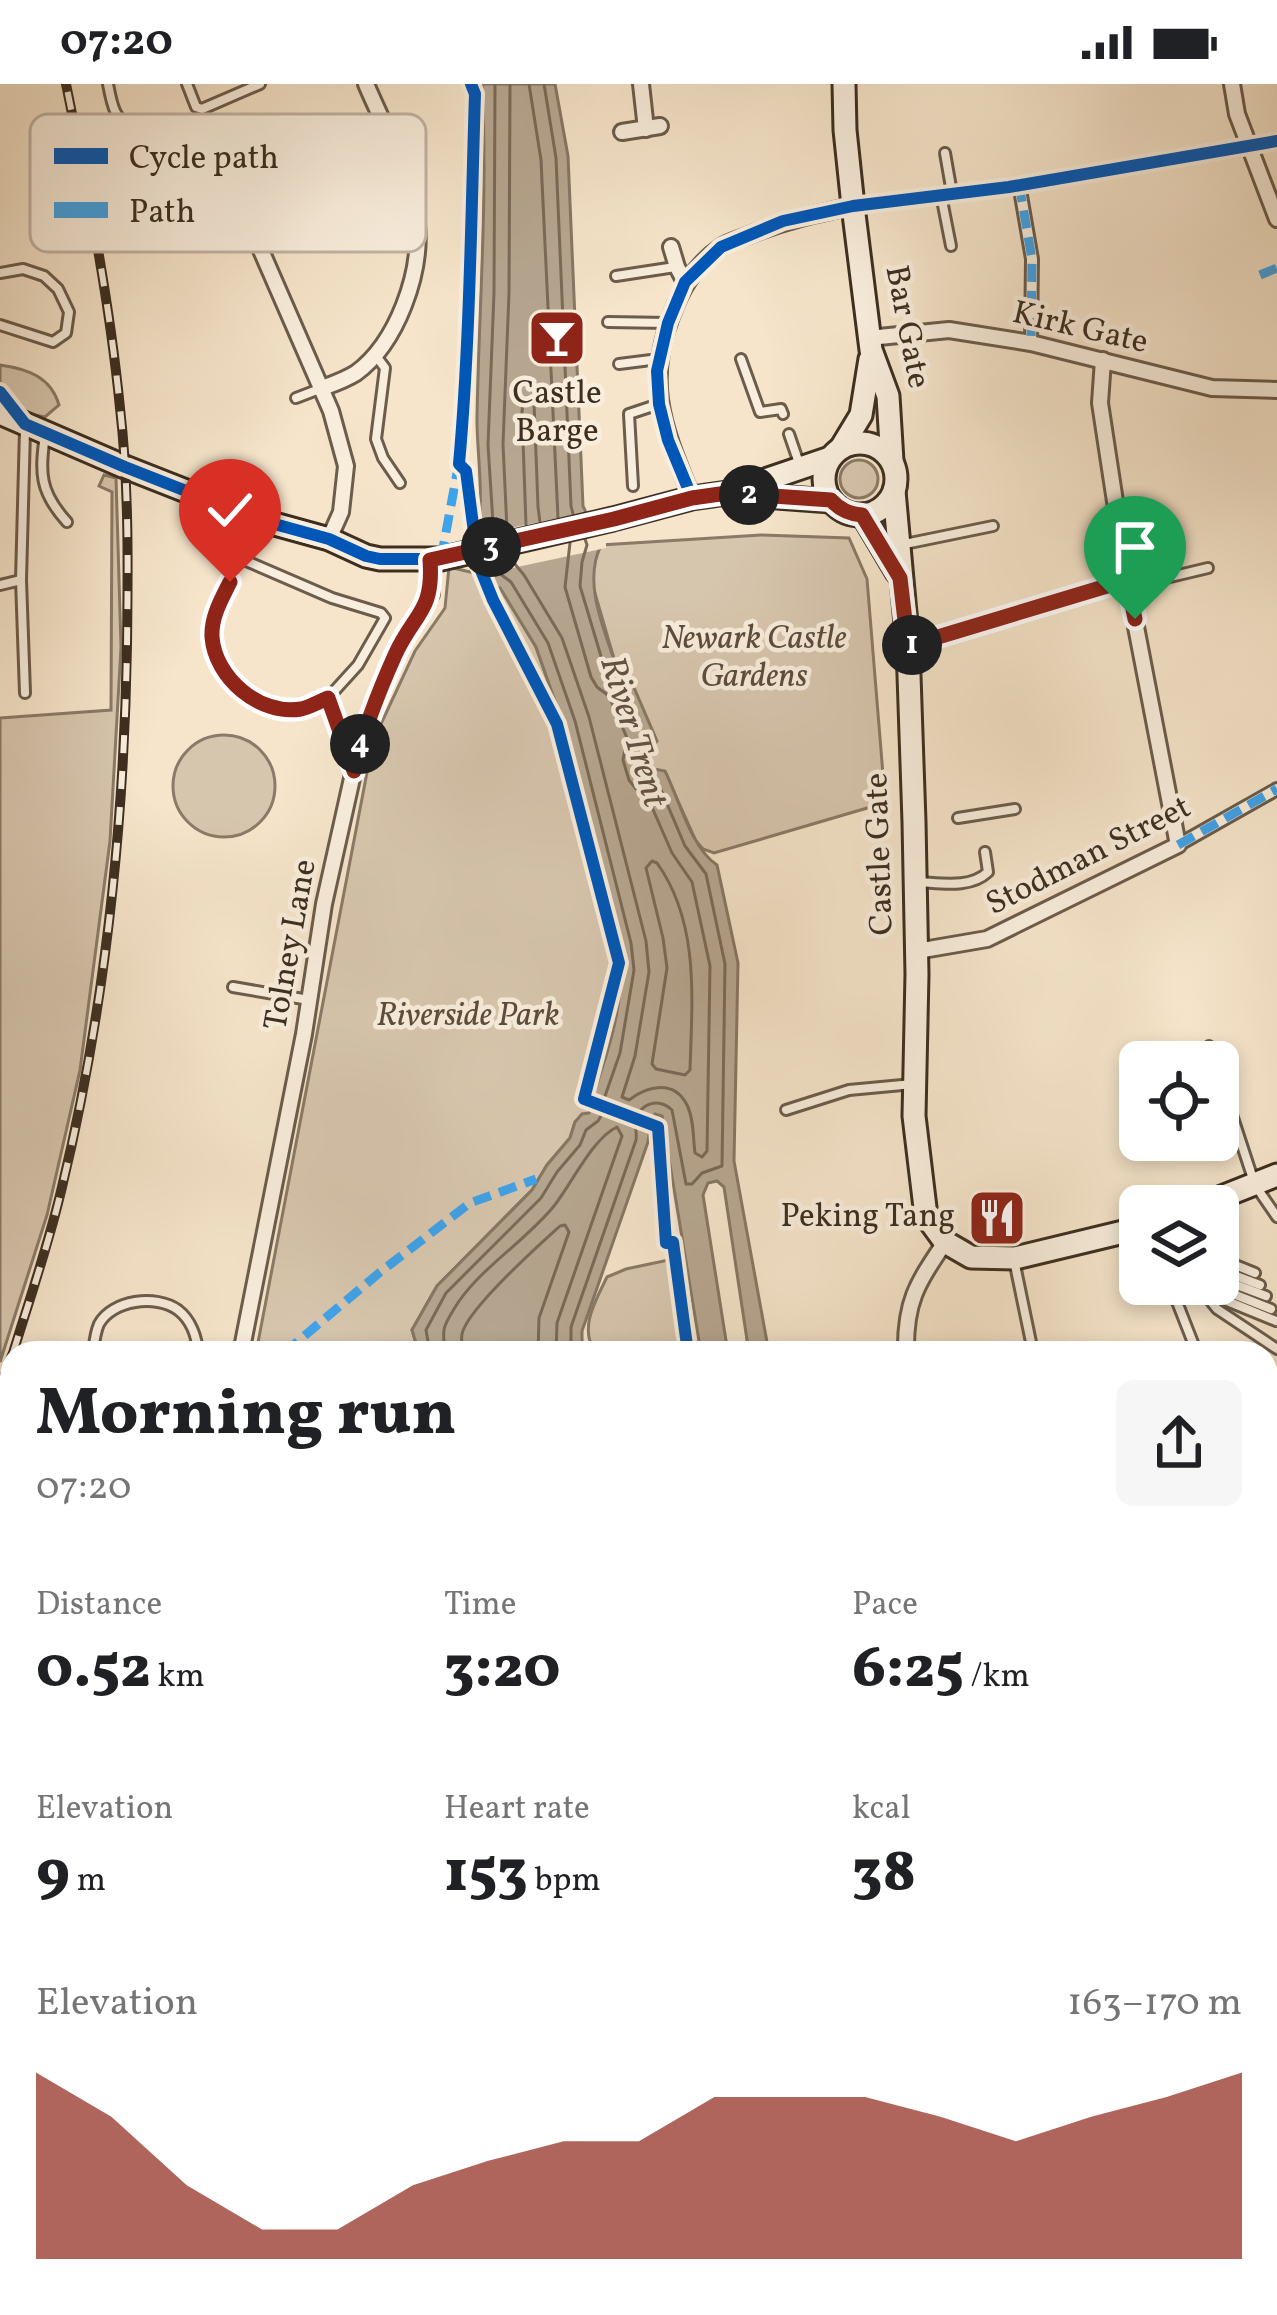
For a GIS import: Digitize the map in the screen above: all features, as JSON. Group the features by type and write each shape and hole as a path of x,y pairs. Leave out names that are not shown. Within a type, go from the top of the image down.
{"main road":[{"name":"Bar Gate","path":"844,84 870,344 888,396 892,461"},
{"path":"0,413 260,520 329,539 366,556 430,560 727,493 800,468 836,453 863,443 884,452 895,470 894,490 882,507 862,515 839,508 824,479 836,453 861,415 870,344"},
{"name":"Castle Gate","path":"894,490 922,821 915,882 914,1116 926,1216 945,1242"},
{"path":"727,493 831,500"},
{"path":"862,515 900,578"},
{"path":"1239,1191 1277,1174"},
{"path":"945,1242 971,1257 1013,1258 1119,1233"}],"street":[{"path":"366,84 378,114"},
{"path":"622,132 653,128 641,84"},
{"path":"1232,84 1238,115 1277,219"},
{"path":"897,200 1252,147"},
{"path":"1019,184 1032,259 1031,343"},
{"path":"692,498 668,440 657,371 668,323 685,282 722,247 783,220 877,203"},
{"path":"671,247 685,282"},
{"path":"262,252 322,388 346,466 341,512 329,539"},
{"path":"322,388 354,374 375,355 392,330 417,252"},
{"name":"Kirk Gate","path":"870,344 949,330 1031,343 1212,388 1277,390"},
{"path":"1103,360 1100,403 1128,584 1178,845"},
{"name":"Tolney Lane","path":"243,1341 324,904 363,729 397,650 430,594 430,560"},
{"name":"Stodman Street","path":"917,951 987,939 1178,845 1277,789"},
{"path":"907,1341 908,1308 945,1242"}],"lane":[{"path":"108,84 115,114"},
{"path":"188,84 196,107 202,109 260,84"},
{"path":"945,153 951,246"},
{"path":"616,276 677,267"},
{"path":"0,273 23,269 44,276 58,289 69,312 65,333 53,342 0,325"},
{"path":"608,322 668,323"},
{"path":"375,355 385,368 378,449 400,483"},
{"path":"620,364 659,359"},
{"path":"741,359 760,412 781,410 783,414"},
{"path":"296,398 322,388"},
{"path":"633,486 629,414 659,404"},
{"path":"35,428 44,487 52,506 67,522"},
{"path":"25,693 21,580 35,428"},
{"path":"789,434 800,468"},
{"path":"898,546 993,526"},
{"path":"237,557 385,618 358,665 328,698 299,709 263,705 250,698 220,665 212,639 215,613 237,557"},
{"path":"908,646 1128,584 1208,568"},
{"path":"0,585 21,580"},
{"path":"328,698 354,771"},
{"path":"958,818 1015,809"},
{"path":"915,882 966,884 983,878 988,872 985,852"},
{"path":"233,987 309,1000"},
{"path":"786,1110 849,1090 914,1084"},
{"path":"1239,1134 1256,1185 1277,1217"},
{"path":"1013,1258 1031,1341"},
{"path":"1239,1267 1255,1274"},
{"path":"1239,1277 1260,1285"},
{"path":"1239,1286 1266,1296"},
{"path":"1239,1299 1270,1309"},
{"path":"94,1341 108,1313 136,1302 153,1302 176,1308 197,1341"},
{"path":"1239,1304 1276,1321"},
{"path":"1178,1305 1192,1341"},
{"path":"1214,1305 1259,1341"}],"green space":[{"path":"0,365 37,376 59,405 45,417 0,408"},
{"path":"859,460 873,465 878,479 873,493 859,498 845,493 840,479 845,465"},
{"path":"104,475 116,478 121,647 110,841 80,1070 47,1215 7,1341 0,1341 0,718 111,710 112,492 99,486"},
{"name":"Newark Castle Gardens","path":"761,535 849,538 867,579 885,799 714,853 696,841 665,772 654,770 649,758 656,751 617,669 592,583 593,564 601,545"},
{"name":"Riverside Park","path":"449,567 487,576 500,587 536,647 563,724 622,967 608,1051 589,1113 575,1122 570,1138 532,1190 437,1286 412,1330 415,1341 258,1341 373,741 415,651 445,608"},
{"path":"224,735 244,739 260,750 271,766 275,786 271,806 260,822 244,833 224,837 204,833 188,822 177,806 173,786 177,766 188,750 204,739"},
{"path":"673,1259 684,1341 590,1341 594,1305 607,1277"}],"water":[{"name":"River Trent","path":"482,84 555,84 568,156 583,506 601,545 595,591 617,669 629,676 657,741 649,758 654,769 665,771 693,835 717,865 738,963 734,1161 767,1341 747,1341 724,1187 717,1181 708,1183 703,1195 726,1341 699,1341 662,1116 655,1114 651,1122 591,1101 618,1005 619,946 563,724 536,647 500,588 492,587 474,535 480,496 477,417"},
{"path":"592,1107 650,1128 582,1341 415,1341 412,1330 437,1286 532,1190 570,1138 575,1122"}],"pier":[{"path":"592,511 606,548 480,575 468,537"}],"railway":[{"path":"66,84 72,114"},
{"path":"17,1341 57,1208 77,1120 101,986 116,850 128,556 123,437 98,252"}],"marked path":[{"path":"1019,184 1032,259 1031,343"},
{"path":"1260,275 1277,268"},
{"path":"441,559 457,473"},
{"path":"1178,845 1277,789"},
{"path":"298,1341 470,1203 536,1179"}],"cycle path":[{"path":"471,84 475,94 470,279 459,464 466,471 478,563 557,724 619,963 584,1099 658,1127 666,1243 673,1242 686,1341"},
{"path":"0,392 25,424 260,520 329,539 366,556 441,559 692,498 668,440 657,371 668,323 685,282 721,247 783,221 853,206 1009,187 1277,141"}],"place":[{"name":"Castle Barge","path":"557,338"},
{"name":"Peking Tang","path":"997,1218"}],"route":[{"path":"230,582 215,613 212,639 220,665 236,685 263,705 299,709 328,698 354,771 363,729 397,650 430,594 430,560 692,498 727,493 831,500 839,508 862,515 900,578 908,646 1127,580 1135,619"}]}
